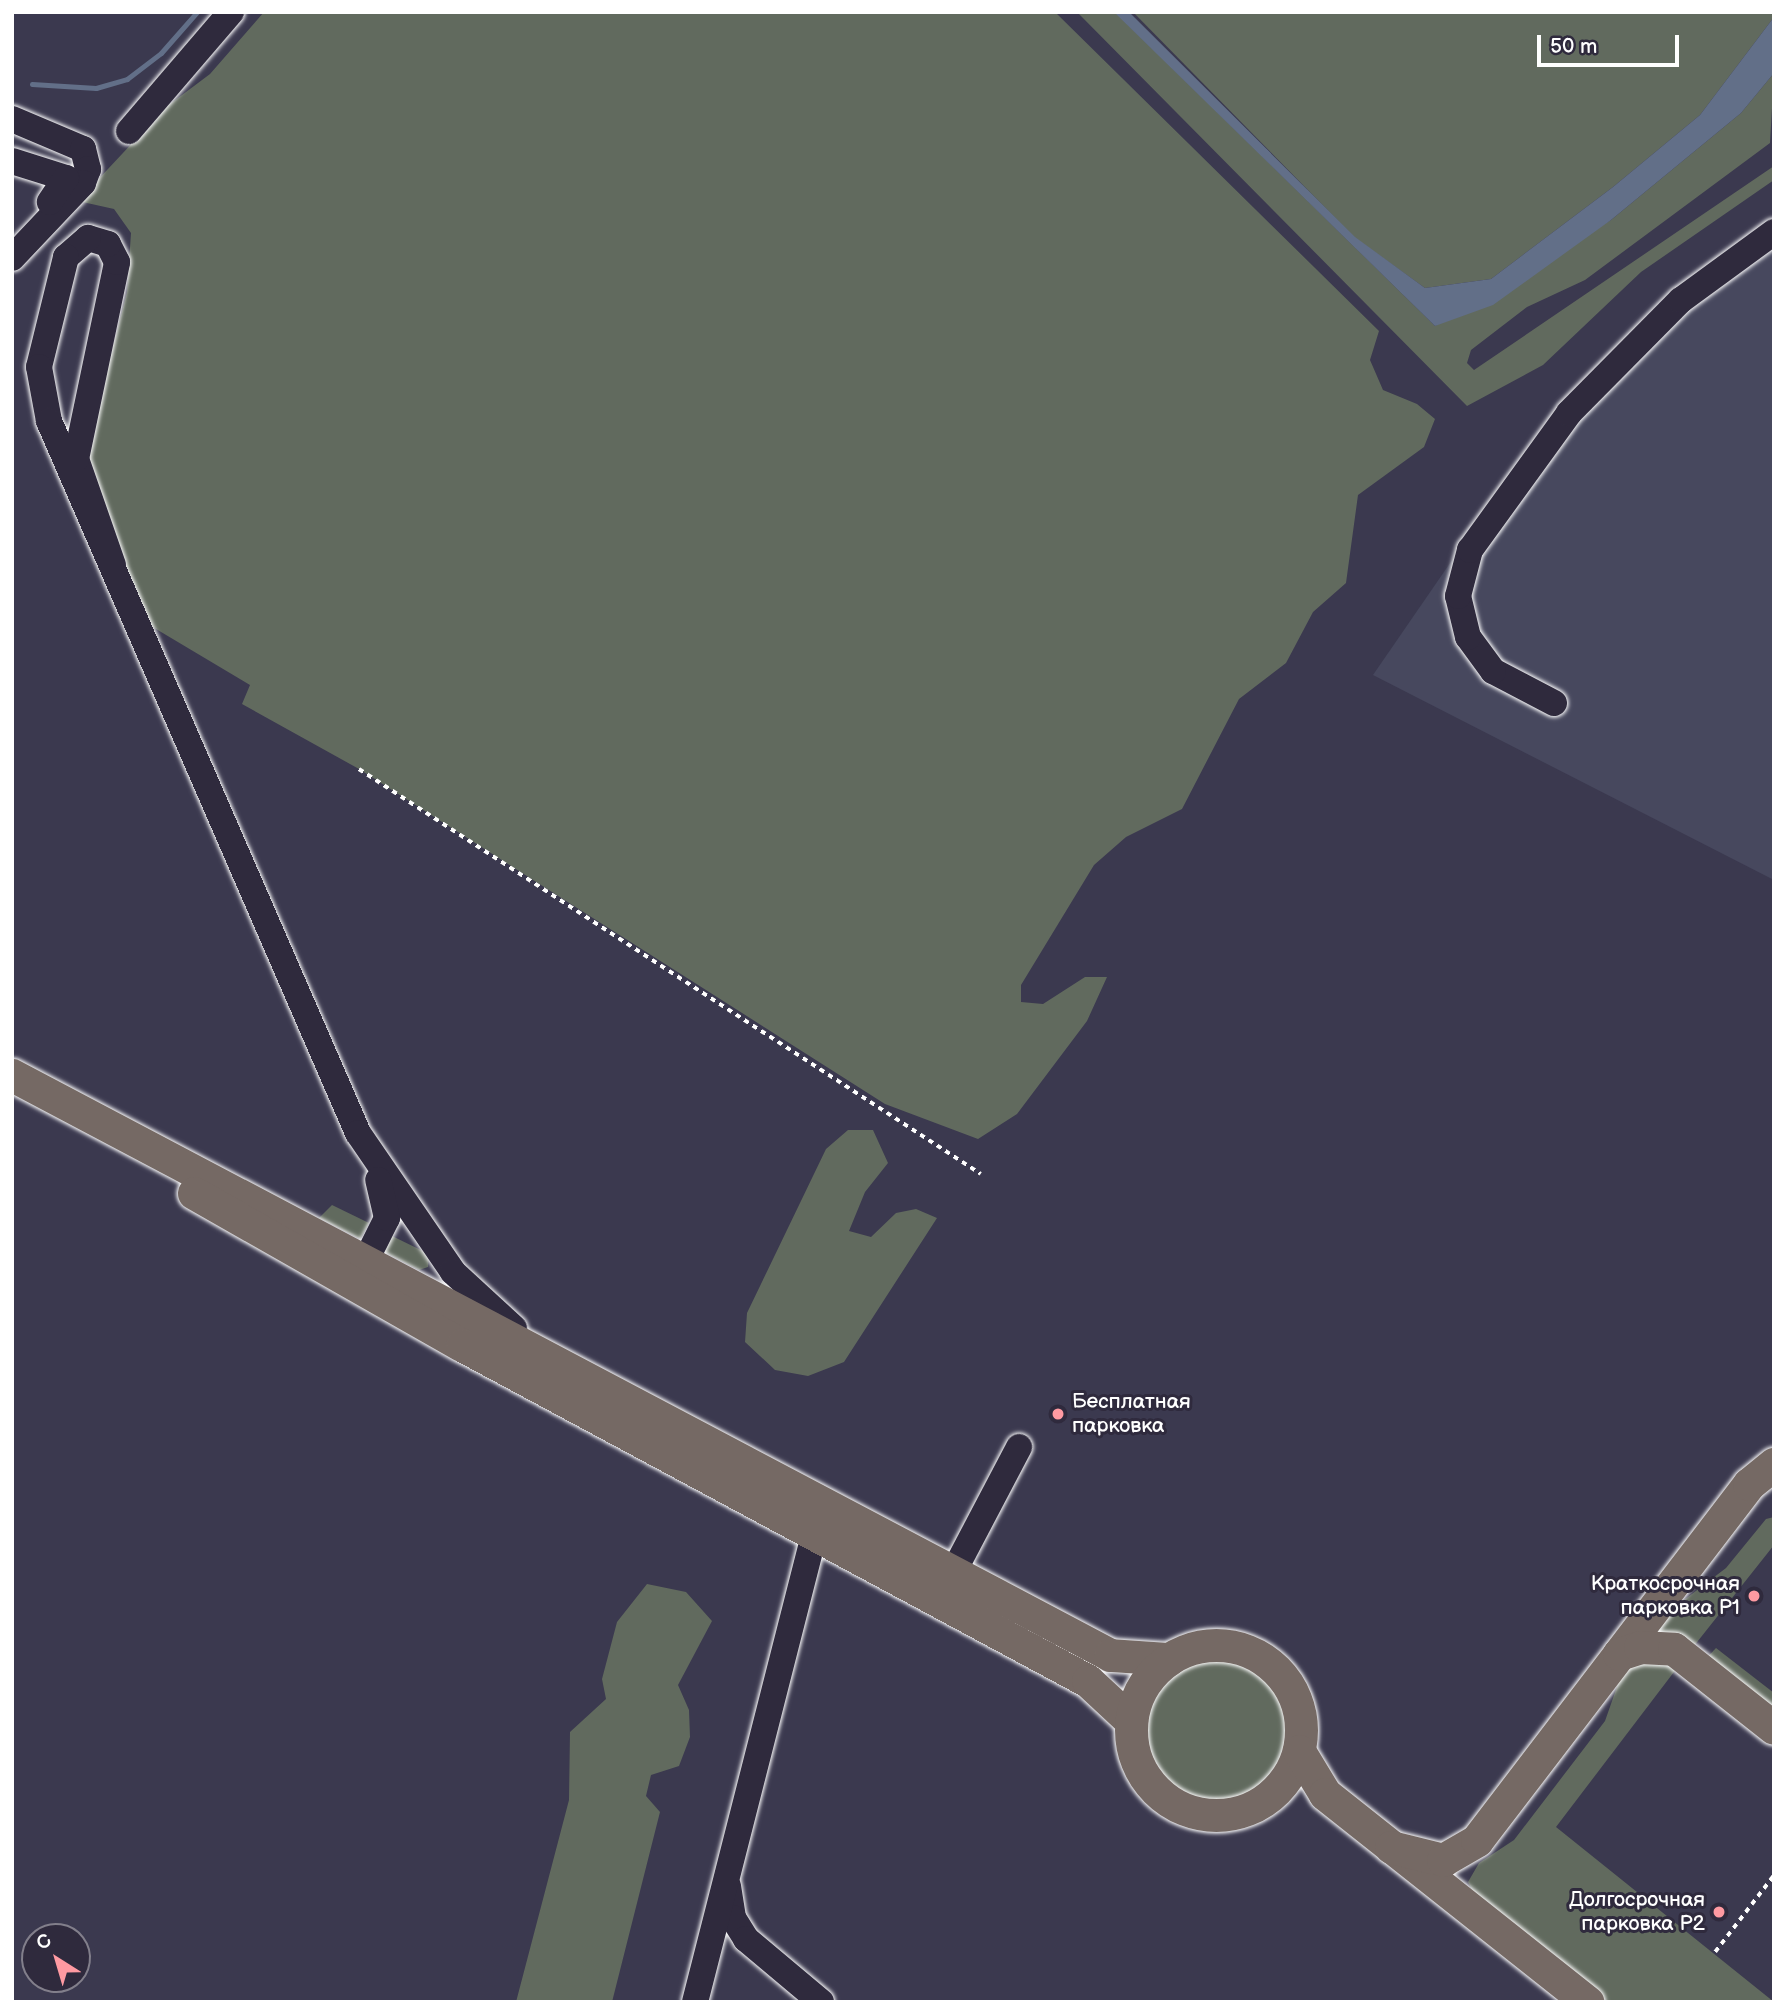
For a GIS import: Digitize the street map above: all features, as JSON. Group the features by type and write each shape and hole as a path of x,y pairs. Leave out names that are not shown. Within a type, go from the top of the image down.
{"main road":[{"path":"12,1074 367,1258 481,1311 545,1352 1110,1655 1169,1659 1217,1645 1266,1660 1296,1700 1299,1751 1325,1794 1587,2002"},
{"path":"12,1089 462,1345 1088,1681 1131,1721"},
{"path":"462,1345 481,1311"},
{"path":"1391,1847 1443,1860 1477,1840 1749,1484 1774,1464"},
{"path":"1619,1654 1652,1645 1674,1649 1774,1728"},
{"path":"1169,1659 1140,1691 1131,1721 1140,1771 1176,1806 1226,1815 1273,1795 1325,1794"},
{"path":"1273,1795 1299,1751"}],"street":[{"path":"129,131 231,12"},
{"path":"12,119 83,149 87,177 12,258"},
{"path":"12,161 66,178 12,242"},
{"path":"1554,703 1493,671 1468,637 1458,597 1470,550 1578,403 1681,300 1774,232"},
{"path":"113,565 76,459 117,262 108,244 88,238 66,257 38,383 113,565 358,1133 387,1212 367,1258"},
{"path":"358,1133 424,1234 481,1311"},
{"path":"954,1571 1019,1447"},
{"path":"695,2002 814,1534"},
{"path":"728,1872 731,1911 741,1933 821,2002"}],"path":[{"path":"359,769 981,1174"},
{"path":"1715,1952 1774,1875"}],"shaded area":[{"path":"1114,12 1129,12 1355,237 1425,288 1491,279 1613,187 1700,115 1774,17 1774,73 1741,113 1611,220 1493,305 1435,326"},
{"path":"1774,216 1774,880 1373,675 1559,405 1673,290"}],"green space":[{"path":"264,12 1055,12 1379,331 1370,360 1383,390 1417,404 1435,419 1424,447 1358,495 1346,583 1313,612 1286,663 1239,699 1182,809 1126,837 1094,865 1021,985 1021,1002 1043,1004 1085,977 1107,977 1087,1021 1017,1114 978,1139 885,1104 359,769 242,704 250,685 151,626 83,463 127,292 131,233 114,209 78,201 166,107 210,74"},
{"path":"1077,12 1115,12 1435,326 1611,220 1741,113 1774,73 1770,143 1585,280 1527,307 1471,350 1467,363 1474,370 1774,166 1774,180 1641,272 1543,365 1467,406"},
{"path":"1133,12 1774,12 1774,17 1700,115 1613,187 1491,279 1425,288 1355,238"},
{"path":"848,1130 873,1130 888,1163 865,1192 849,1231 871,1237 896,1213 916,1209 937,1218 844,1362 808,1376 775,1370 745,1342 747,1313 826,1149"},
{"path":"332,1205 369,1223 360,1239 319,1218"},
{"path":"392,1236 429,1254 428,1267 419,1270 384,1252"},
{"path":"1774,1517 1774,1545 1690,1651 1654,1635 1654,1623 1726,1568 1766,1519"},
{"path":"647,1584 686,1592 712,1621 678,1685 689,1710 690,1737 679,1766 651,1775 646,1796 660,1812 612,2002 516,2002 569,1800 570,1732 606,1699 602,1679 617,1622"},
{"path":"1716,1648 1774,1693 1774,1718 1703,1662"},
{"path":"1640,1654 1680,1664 1556,1827 1774,2002 1608,2002 1477,1899 1468,1882 1479,1863 1514,1840 1605,1721 1625,1664"},
{"path":"1216,1660 1243,1666 1265,1681 1280,1703 1286,1730 1280,1757 1265,1779 1243,1794 1216,1800 1189,1794 1167,1779 1152,1757 1146,1730 1152,1703 1167,1681 1189,1666"}],"waterway":[{"path":"32,84 96,88 127,79 161,53 197,12"}],"place":[{"name":"Бесплатная парковка","path":"1058,1414"},
{"name":"Краткосрочная парковка P1","path":"1754,1596"},
{"name":"Долгосрочная парковка P2","path":"1719,1912"}]}
